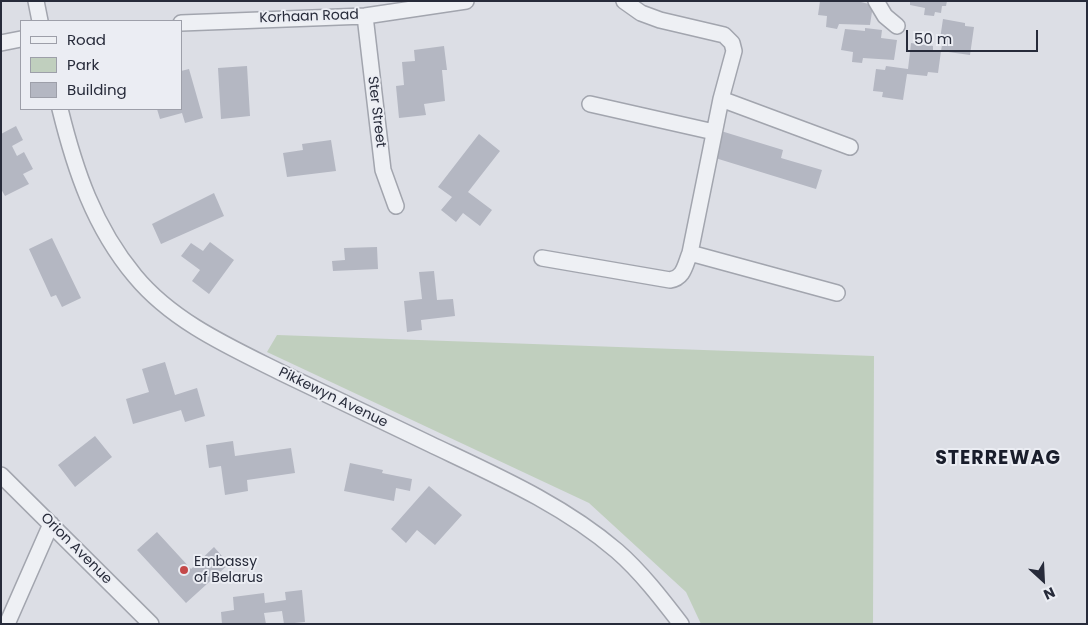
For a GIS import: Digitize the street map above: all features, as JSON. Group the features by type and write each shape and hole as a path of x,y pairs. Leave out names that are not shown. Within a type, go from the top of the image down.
{"street":[{"path":"36,1 40,20"},
{"name":"Korhaan Road","path":"182,23 365,16 466,1"},
{"path":"542,258 670,280 677,279 682,274 690,253 721,99 734,51 729,39 724,35 641,13 624,1"},
{"path":"876,1 885,16 897,26"},
{"name":"Ster Street","path":"365,16 383,170 396,206"},
{"path":"1,43 20,39"},
{"path":"721,99 850,147"},
{"path":"590,104 714,132"},
{"name":"Pikkewyn Avenue","path":"60,110 79,178 101,226 135,277 178,315 236,351 496,476 559,509 617,551 643,576 680,624"},
{"path":"690,253 836,294"},
{"name":"Orion Avenue","path":"1,475 151,624"},
{"path":"7,624 51,524"}],"green space":[{"path":"277,335 874,356 873,624 701,624 686,592 589,503 267,352"}],"building":[{"path":"820,1 857,1 873,5 870,25 839,24 837,29 826,27 827,16 818,15"},
{"path":"910,1 947,1 946,6 942,6 941,13 935,12 934,16 924,15 925,8 910,5"},
{"path":"943,19 965,23 965,26 974,27 970,55 941,51 943,39 940,39"},
{"path":"865,28 882,30 881,38 897,40 894,60 863,58 862,63 852,62 853,52 841,50 845,29 865,31"},
{"path":"911,43 933,46 933,50 941,51 938,73 928,72 927,76 907,74 903,100 882,97 883,92 873,91 876,69 885,70 886,66 908,69"},
{"path":"444,46 447,70 442,70 445,101 424,104 426,115 399,118 396,86 404,85 402,62 415,61 414,50"},
{"path":"247,66 250,116 221,119 218,68"},
{"path":"189,69 203,118 185,123 182,113 160,119 157,110 182,110 182,71"},
{"path":"16,126 23,140 12,146 17,156 24,152 33,169 23,174 29,184 5,196 1,189 1,134"},
{"path":"721,131 783,150 781,158 822,170 816,189 712,157"},
{"path":"479,134 500,151 468,192 492,210 480,226 463,213 456,222 441,210 452,197 438,187"},
{"path":"331,140 336,171 287,177 283,153 303,150 302,144"},
{"path":"214,193 224,216 161,244 152,224"},
{"path":"52,238 81,298 62,307 56,295 51,297 29,249"},
{"path":"210,242 234,260 209,294 192,281 200,270 181,256 191,243 203,251"},
{"path":"377,247 378,269 333,271 332,261 345,260 344,248"},
{"path":"434,271 437,300 453,299 455,316 421,320 422,330 407,332 404,301 422,299 419,272"},
{"path":"165,362 175,395 197,388 205,416 185,422 181,410 133,424 126,399 149,392 142,369"},
{"path":"95,436 112,457 75,487 58,465"},
{"path":"233,441 235,456 291,448 295,473 247,480 248,491 225,495 221,466 209,468 206,445"},
{"path":"350,463 383,470 382,473 412,479 410,491 396,488 394,501 344,491"},
{"path":"429,486 462,515 435,545 417,530 406,543 391,529"},
{"path":"157,532 191,569 214,547 229,564 186,603 137,550"},
{"path":"302,590 305,622 284,624 282,611 264,613 266,624 222,624 221,612 234,610 233,597 264,593 265,603 286,600 285,592"}],"place":[{"name":"Embassy of Belarus","path":"184,570"}],"district":[{"name":"STERREWAG","path":"998,459"}]}
